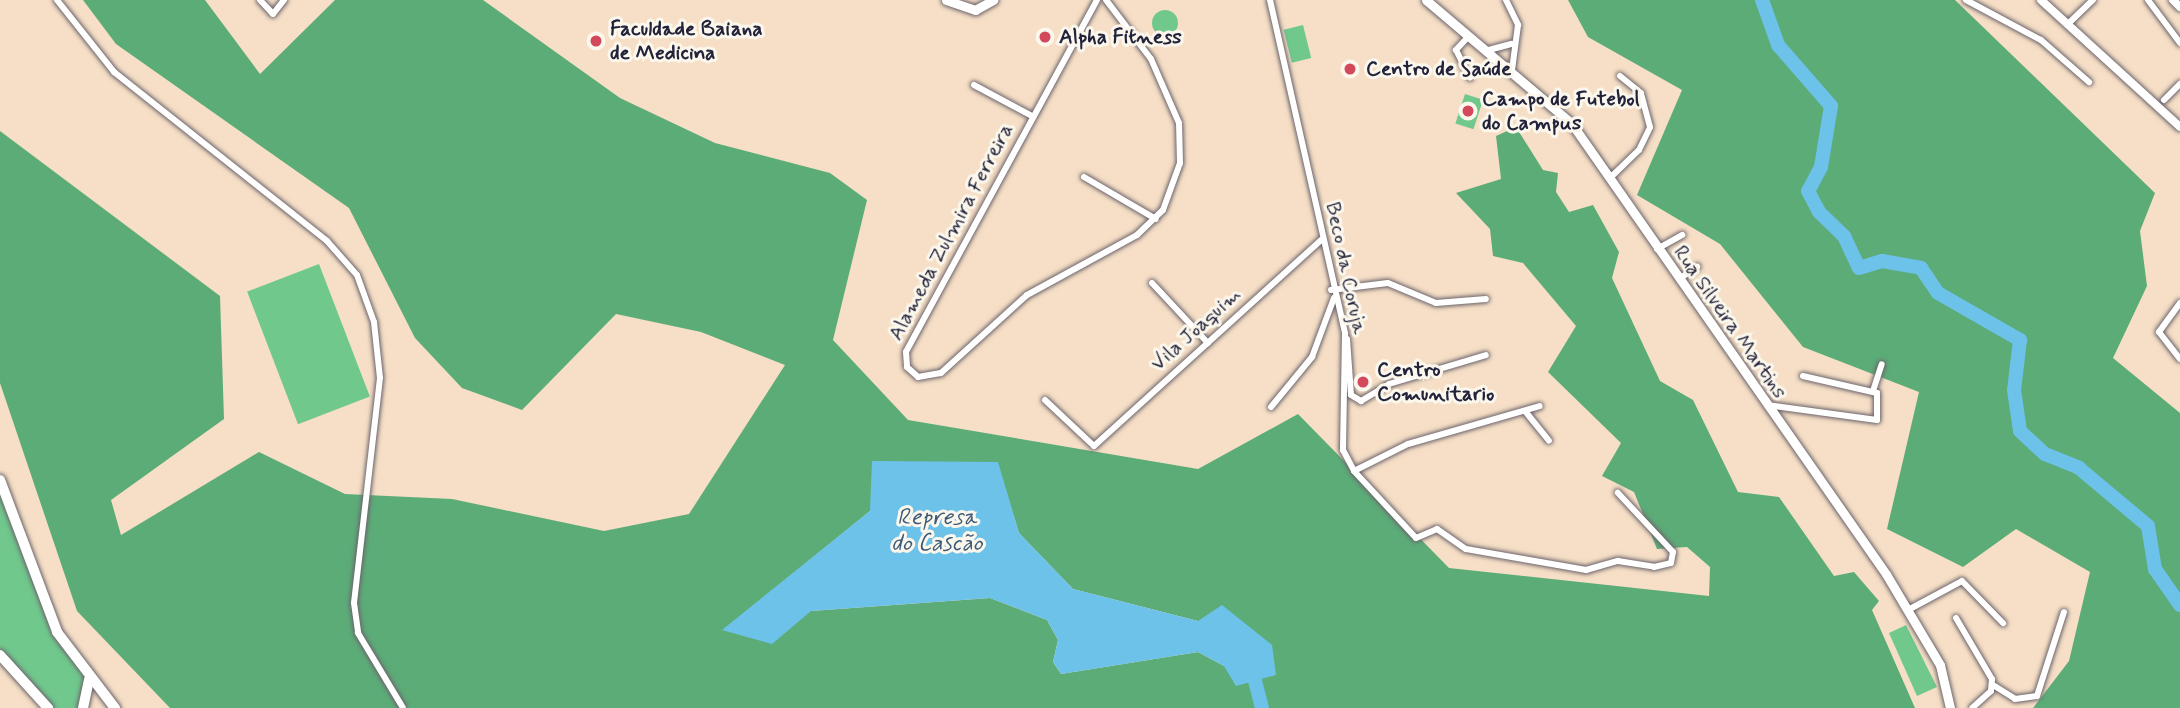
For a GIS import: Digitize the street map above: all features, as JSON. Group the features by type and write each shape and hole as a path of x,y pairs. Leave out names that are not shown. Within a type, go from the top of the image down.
{"main road":[{"path":"946,0 960,9 1000,0"},
{"name":"Rua Silveira Martins","path":"1426,0 1559,109 1610,178 1908,610 1940,665 1950,708"},
{"path":"0,480 44,606 89,680 115,708"},
{"path":"0,656 48,707"},
{"path":"83,708 89,680"}],"street":[{"path":"57,0 114,72 327,241 357,275 374,323 380,378 354,603 358,634 403,708"},
{"path":"260,0 273,14 284,0"},
{"name":"Alameda Zulmira Ferreira","path":"1097,0 906,352 913,374 941,373 1027,295 1156,219"},
{"path":"1084,177 1156,219 1180,163 1179,123 1151,59 1106,0"},
{"name":"Beco da Coruja","path":"1270,0 1331,290 1345,334 1343,450 1354,471 1416,538 1437,529 1466,549 1586,570 1618,561 1654,567 1671,563 1673,552 1618,493"},
{"path":"1506,0 1518,25 1512,44 1512,70"},
{"path":"1966,0 2040,40 2089,82"},
{"path":"2041,0 2070,22 2180,127"},
{"path":"2070,22 2093,0"},
{"path":"2148,0 2180,43"},
{"path":"2173,0 2180,7"},
{"path":"1468,37 1456,51 1470,78"},
{"path":"1485,51 1512,44"},
{"path":"1610,178 1639,150 1650,127 1641,93 1620,76"},
{"path":"2164,100 2180,84"},
{"path":"974,85 1032,116"},
{"path":"1657,249 1682,235"},
{"name":"Vila Joaquim","path":"1045,400 1087,445 1095,445 1321,240"},
{"path":"1679,279 1698,267"},
{"path":"1153,283 1208,343"},
{"path":"1331,290 1388,283 1436,303 1486,299"},
{"path":"1271,407 1312,357 1334,298"},
{"path":"2180,303 2159,332 2180,359"},
{"path":"1345,334 1356,400 1486,355"},
{"path":"1873,391 1882,364"},
{"path":"1767,405 1874,423 1882,398 1873,391 1803,376"},
{"path":"1354,471 1408,444 1540,406"},
{"path":"1525,411 1549,441"},
{"path":"1908,610 1962,581 2003,623"},
{"path":"1956,618 1980,652 1993,685 2015,699 2038,696 2064,612"},
{"path":"1972,708 1993,685"}],"green space":[{"path":"83,0 205,0 260,74 335,0 483,0 620,98 715,143 830,173 867,200 833,340 908,420 1198,469 1298,414 1449,568 1709,596 1710,567 1687,547 1657,549 1634,492 1602,476 1621,443 1548,372 1576,326 1523,263 1493,256 1490,229 1456,193 1501,179 1496,136 1516,127 1543,170 1558,173 1556,192 1569,212 1593,205 1619,252 1612,278 1660,381 1693,400 1738,492 1779,497 1834,576 1854,572 1879,601 1872,610 1915,708 170,708 77,611 0,383 0,131 220,296 224,419 111,500 121,535 259,452 345,494 452,499 604,531 689,514 785,365 701,332 616,314 522,410 462,388 415,338 349,208 116,44","holes":["997,462 1019,533 1073,589 1198,621 1224,666 1198,652 1061,674 1053,662 1058,640 1047,620 990,598 811,611 723,630 870,511"]},
{"path":"1568,0 1955,0 2155,193 2140,231 2147,286 2113,358 2180,413 2180,708 2033,708 2069,661 2090,572 2016,529 1963,567 1887,529 1919,392 1803,347 1720,244 1637,195 1682,90 1588,37"},
{"path":"1165,10 1174,14 1178,23 1174,32 1165,36 1156,32 1152,23 1156,14"},
{"path":"1303,25 1311,58 1292,63 1284,30"},
{"name":"Campo de Futebol do Campus","path":"1465,94 1483,100 1473,129 1455,123"},
{"path":"319,264 370,397 298,424 247,292"},
{"path":"0,480 35,585 89,680 83,708 52,708 0,655"},
{"path":"1906,625 1937,687 1917,696 1889,633"}],"water":[{"name":"Represa do Cascão","path":"872,461 998,462 1019,533 1073,589 1198,621 1222,605 1272,645 1276,675 1236,686 1224,666 1198,652 1061,674 1053,662 1058,640 1047,620 990,598 811,611 772,644 722,630 870,511"}],"waterway":[{"path":"1762,0 1778,45 1831,106 1821,167 1808,191 1819,212 1844,236 1859,268 1882,261 1921,268 1938,293 2020,340 2014,390 2020,431 2045,454 2079,468 2148,526 2155,569 2180,605"},
{"path":"1251,665 1262,708"}],"place":[{"name":"Alpha Fitness","path":"1045,37"},
{"name":"Faculdade Baiana de Medicina","path":"596,41"},
{"name":"Centro de Saúde","path":"1350,69"},
{"name":"Campo de Futebol do Campus","path":"1468,111"},
{"name":"Centro Comunitario","path":"1363,382"}]}
